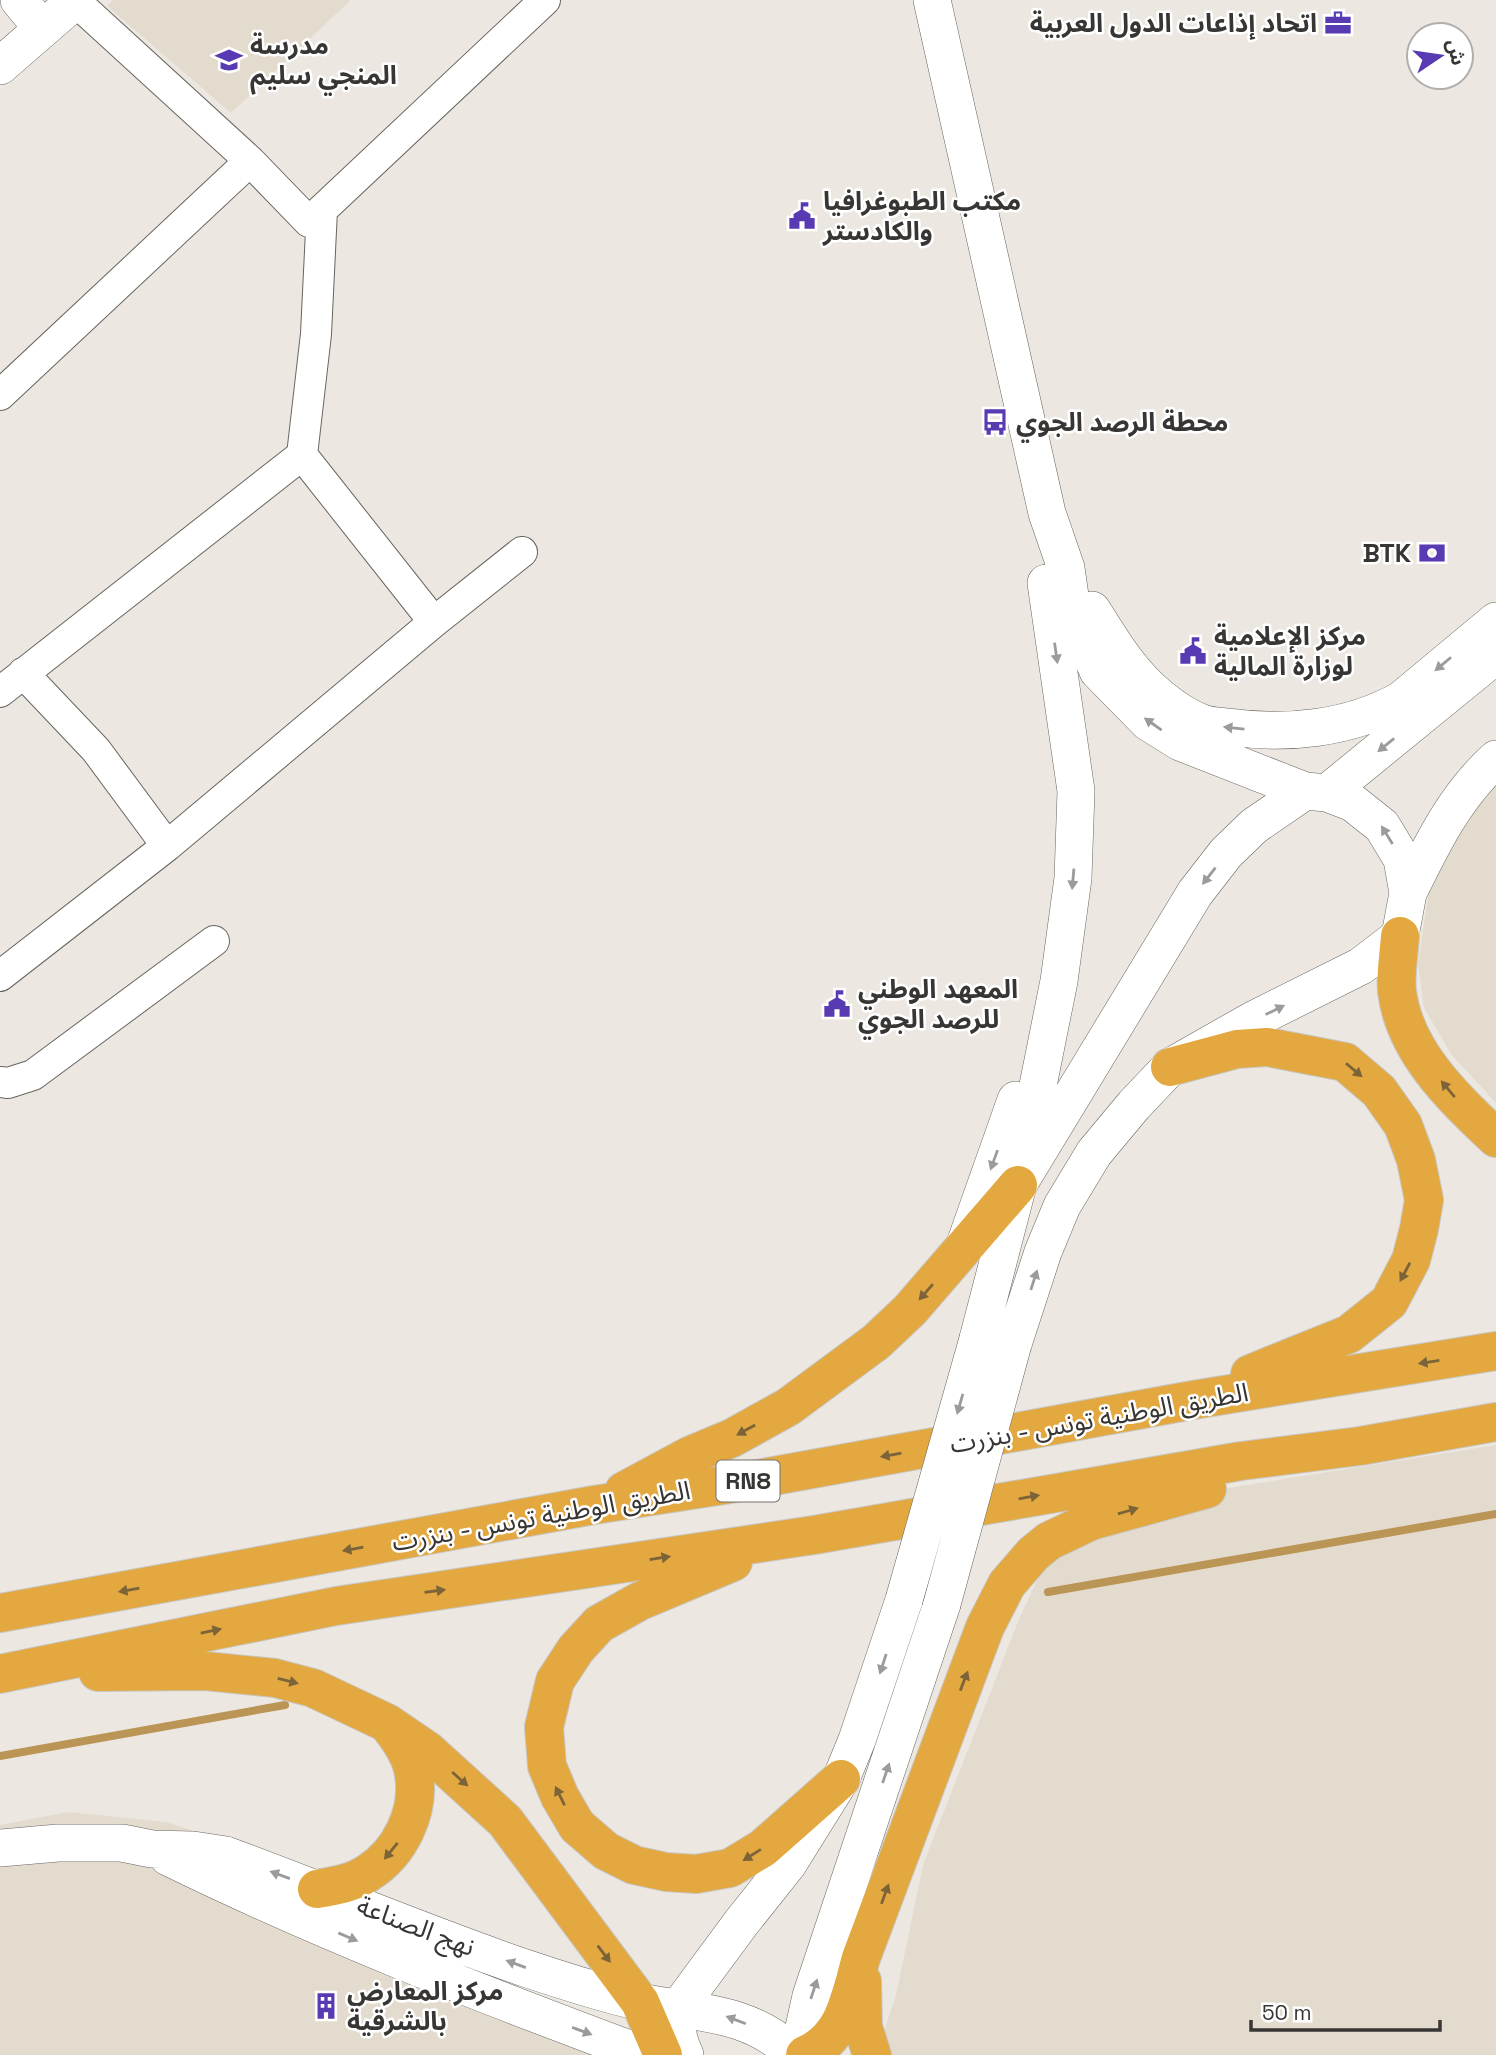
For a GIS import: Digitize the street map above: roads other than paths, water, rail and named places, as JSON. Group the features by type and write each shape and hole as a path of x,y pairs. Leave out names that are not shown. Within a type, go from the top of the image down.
{"highway":[{"path":"1400,936 1396,989 1404,1023 1427,1065 1461,1105 1496,1138"},
{"path":"1170,1067 1237,1049 1267,1046 1345,1062 1379,1090 1403,1125 1416,1160 1424,1200 1411,1260 1389,1302 1349,1334 1246,1375 1193,1400"},
{"path":"594,1505 732,1438 788,1407 876,1342 910,1310 1018,1185"},
{"name":"الطريق الوطنية تونس - بنزرت","path":"0,1613 1193,1400 1496,1351"},
{"name":"الطريق الوطنية تونس - بنزرت","path":"0,1675 336,1606 814,1535 1241,1461 1360,1446 1496,1422"},
{"path":"805,2055 816,2050 838,2029 861,1958 985,1627 1007,1584 1033,1554 1049,1541 1091,1521 1360,1446"},
{"path":"814,1535 689,1579 640,1601 599,1624 576,1649 555,1681 544,1727 547,1766 560,1797 577,1826 606,1852 634,1865 666,1872 696,1874 730,1868 763,1848 841,1779"},
{"path":"0,1675 205,1671 275,1678 313,1688 387,1723 429,1751 505,1821 640,2002 663,2055"},
{"path":"317,1889 340,1885 369,1873 391,1854 407,1829 415,1800 414,1774 405,1747 387,1723"},
{"path":"861,1958 863,2027 872,2055"}],"street":[{"path":"19,0 42,27"},
{"path":"0,66 76,0 250,161 309,222 545,0"},
{"path":"932,0 1047,513 1066,568 1072,610 1098,671 1148,722 1180,741 1316,792 1353,803 1382,826 1402,859 1408,894"},
{"path":"0,395 250,161"},
{"path":"322,210 316,334 302,454 434,622"},
{"path":"0,692 302,454"},
{"path":"796,2055 811,1996 942,1604 996,1341 1018,1185 1059,981 1073,878 1076,791 1042,556 1047,513"},
{"path":"0,976 167,846 434,622 522,552"},
{"path":"1066,568 1121,658 1161,699 1204,724 1271,731 1310,728 1340,723 1387,708 1496,621"},
{"path":"1018,1185 1195,893 1226,853 1254,826 1316,792 1496,655"},
{"path":"23,673 96,750 167,846"},
{"path":"1434,841 1439,807 1448,782 1467,755 1496,730"},
{"path":"685,2055 677,2033 679,2007 740,1923 788,1864 841,1779 996,1341 1043,1252 1062,1206 1094,1153 1170,1067 1253,1020 1361,966 1400,936 1408,894 1434,841 1453,808 1496,759"},
{"path":"0,1082 8,1083 33,1075 214,941"},
{"path":"963,1248 1059,981"},
{"name":"نهج الصناعة","path":"0,1848 58,1843 122,1843 152,1849 193,1850 226,1855 517,1965 640,2002 733,2019 771,2037 796,2055"},
{"name":"نهج الصناعة","path":"152,1849 228,1887 498,2000 645,2055"}],"waterway":[{"path":"1048,1592 1496,1514"},
{"path":"0,1756 285,1705"}],"place":[{"name":"اتحاد إذاعات الدول العربية","path":"1338,23"},
{"name":"مدرسة المنجي سليم","path":"229,60"},
{"name":"مكتب الطبوغرافيا والكادستر","path":"802,216"},
{"name":"محطة الرصد الجوي","path":"995,422"},
{"name":"BTK","path":"1432,553"},
{"name":"مركز الإعلامية لوزارة المالية","path":"1193,651"},
{"name":"المعهد الوطني للرصد الجوي","path":"837,1004"},
{"name":"مركز المعارض بالشرقية","path":"326,2006"}]}
